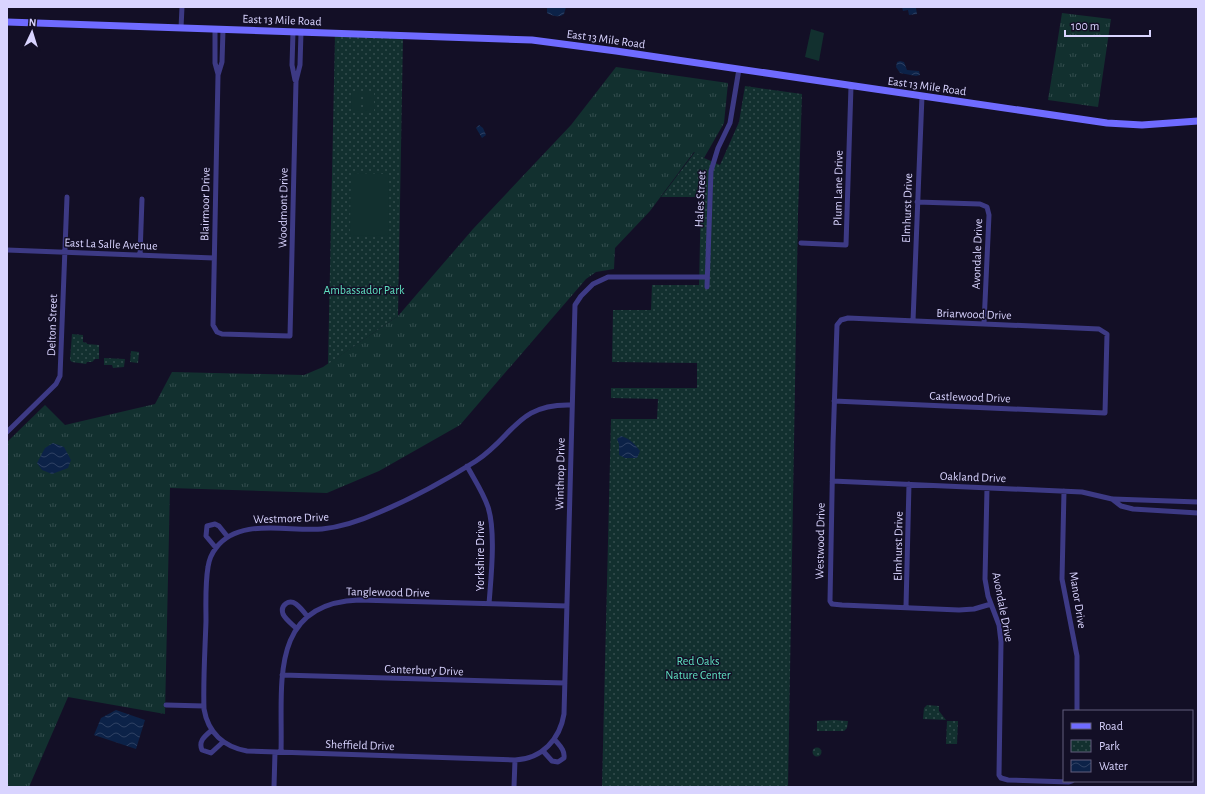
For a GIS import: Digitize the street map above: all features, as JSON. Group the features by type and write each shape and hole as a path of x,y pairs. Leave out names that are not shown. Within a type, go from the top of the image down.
{"main road":[{"name":"East 13 Mile Road","path":"7,22 532,40 1115,124 1142,125 1198,121"}],"street":[{"path":"181,28 182,7"},
{"name":"Blairmoor Drive","path":"215,29 215,63 218,75 213,325 217,332"},
{"name":"Blairmoor Drive","path":"218,75 222,62 224,30"},
{"name":"Woodmont Drive","path":"293,32 292,65 296,81"},
{"name":"Woodmont Drive","path":"217,332 290,336 296,81 300,65 301,32"},
{"name":"Hales Street","path":"707,287 711,171 714,158 730,123 739,69"},
{"name":"Plum Lane Drive","path":"801,243 846,245 851,86"},
{"name":"Elmhurst Drive","path":"913,321 922,96"},
{"name":"Delton Street","path":"7,432 56,384 60,378 67,197"},
{"path":"140,255 142,199"},
{"name":"Avondale Drive","path":"917,202 980,204 987,207 989,214 984,324"},
{"name":"East La Salle Avenue","path":"7,250 214,258"},
{"name":"Winthrop Drive","path":"515,760 529,758 543,751 555,740 563,720 575,305 592,284 599,280 615,276 707,277"},
{"name":"Briarwood Drive","path":"841,320 846,318 1099,329 1106,332 1108,340 1105,412"},
{"name":"Westwood Drive","path":"841,320 837,325 834,401 830,601 835,604 967,610 991,604"},
{"name":"Castlewood Drive","path":"834,401 1105,412"},
{"name":"Westmore Drive","path":"227,536 250,529 309,530 350,523 395,506 467,466 488,452 515,424 527,415 547,407 572,405"},
{"name":"Yorkshire Drive","path":"467,466 483,495 490,516 492,531 489,604"},
{"name":"Oakland Drive","path":"832,481 1064,491 1091,493 1112,499 1198,502"},
{"name":"Elmhurst Drive","path":"906,608 909,484"},
{"name":"Avondale Drive","path":"986,488 985,579 991,604 999,625 1001,642 998,769 1000,777 1008,780 1063,782"},
{"name":"Manor Drive","path":"1064,491 1062,579 1078,662 1077,710"},
{"name":"Oakland Drive","path":"1112,499 1127,508 1157,512 1198,513"},
{"path":"1157,512 1158,500"},
{"path":"216,548 206,536 207,526 214,524 219,526 227,536 216,548 210,560 207,573 204,706 206,716 212,730 202,740 200,745 202,750 211,753 223,742"},
{"name":"Tanglewood Drive","path":"274,787 278,752 282,675 286,648 296,628 307,616 326,605 348,600 567,606"},
{"path":"296,628 284,616 282,610 284,605 289,602 294,603 307,616"},
{"name":"Canterbury Drive","path":"282,675 565,683"},
{"path":"166,705 204,706"},
{"name":"Sheffield Drive","path":"212,730 223,742 238,750 515,760"},
{"path":"543,751 552,761 558,762 564,758 562,748 555,740"},
{"path":"514,787 515,760"}],"green space":[{"path":"1062,13 1111,19 1098,107 1048,100"},
{"path":"811,29 824,33 819,61 805,57"},
{"name":"Ambassador Park","path":"335,34 403,36 398,316 328,364"},
{"path":"616,67 728,83 724,123 704,158 694,152 650,211 615,248 614,269 596,272 586,279 460,425 379,471 327,493 170,488 165,714 68,697 29,787 7,787 7,442 45,405 65,425 155,404 172,372 304,375 323,367 398,316 473,229 571,125"},
{"name":"Red Oaks Nature Center","path":"745,86 802,94 798,214 788,787 602,787 611,419 657,419 658,399 611,398 611,388 697,388 697,363 612,362 613,310 651,310 652,285 699,285 701,197 661,197 695,152 720,165 739,122"},
{"path":"352,92 361,92 361,112 351,112"},
{"path":"365,92 374,92 374,112 365,112"},
{"path":"351,173 389,174 388,236 350,235"},
{"path":"72,334 83,335 83,342 87,344 99,345 99,359 95,359 92,362 87,362 86,364 72,362 70,360"},
{"path":"131,351 139,352 138,363 130,362"},
{"path":"104,358 125,359 124,367 113,368 112,365 104,365"},
{"path":"927,705 939,706 939,711 946,720 923,719 924,708"},
{"path":"817,721 848,721 847,728 844,731 817,731"},
{"path":"947,721 958,721 957,744 946,744"},
{"path":"817,747 822,752 817,757 812,752"}],"water":[{"path":"547,7 566,7 564,14 554,16 547,13"},
{"path":"902,7 916,8 917,14 909,15 908,10 903,11"},
{"path":"897,62 904,62 907,70 919,71 920,75 916,76 900,73 896,67"},
{"path":"479,125 483,128 486,135 482,138 476,128"},
{"path":"621,436 627,438 640,451 637,458 625,458 619,455 619,444 617,439"},
{"path":"53,443 64,447 71,460 68,468 52,474 42,470 37,463 45,448"},
{"path":"116,710 145,720 136,749 94,735 101,718"}]}
